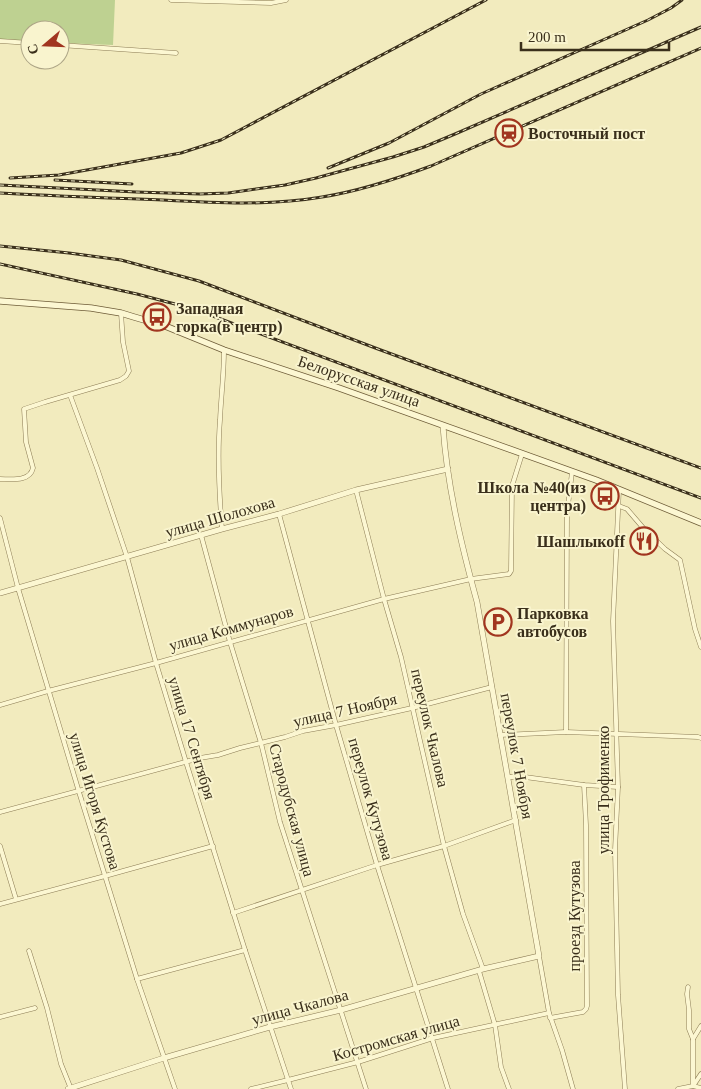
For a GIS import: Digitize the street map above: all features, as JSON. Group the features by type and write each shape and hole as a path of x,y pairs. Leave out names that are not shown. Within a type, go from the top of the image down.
{"main road":[{"name":"Белорусская улица","path":"0,301 91,308 121,313 165,326 224,350 339,388 572,472 701,523"}],"street":[{"path":"171,0 271,3 286,0"},
{"path":"0,41 20,42"},
{"path":"70,46 176,53"},
{"path":"0,479 19,479 30,475 32,472 33,468 26,442 24,409 120,380 126,376 129,371 123,342 121,313"},
{"path":"222,529 218,463 224,350"},
{"name":"улица 17 Сентября","path":"70,395 98,468 127,557 186,762 291,1089"},
{"name":"переулок 7 Ноября","path":"443,426 448,470 465,559 477,602 550,1016 562,1050 572,1089"},
{"name":"улица Коммунаров","path":"0,705 384,599 470,579 507,575 510,573 512,486 522,454"},
{"name":"улица Шолохова","path":"0,593 279,514 356,490 448,470"},
{"path":"566,732 567,514 572,472"},
{"name":"переулок Чкалова","path":"356,490 400,657 444,846 496,1025 501,1067 509,1089"},
{"name":"улица Трофименко","path":"619,490 613,620 618,787 615,850 618,996 624,1089"},
{"path":"619,506 627,509 645,530 680,560 695,629 701,647"},
{"name":"переулок Кутузова","path":"279,514 336,725 448,1089"},
{"name":"улица Игоря Кустова","path":"0,518 18,588 79,792 137,979 176,1089"},
{"name":"Стародубская улица","path":"202,535 230,642 261,743 280,822 366,1089"},
{"name":"улица 7 Ноября","path":"0,812 303,731 412,708 492,686"},
{"path":"500,735 566,732 701,738"},
{"path":"508,777 525,777 584,785 618,787"},
{"name":"проезд Кутузова","path":"550,1016 583,1012 587,1006 584,785"},
{"path":"233,913 378,865 444,846 516,820"},
{"path":"0,846 16,899"},
{"path":"0,904 213,846"},
{"path":"137,979 245,950"},
{"path":"29,951 47,1008 61,1064 70,1089"},
{"name":"улица Чкалова","path":"70,1089 164,1058 270,1027 341,1010 481,970 539,956"},
{"path":"688,987 689,1029 694,1039"},
{"path":"0,1017 35,1008"},
{"name":"Костромская улица","path":"251,1089 358,1062 433,1038 550,1016"},
{"path":"693,1086 694,1039 701,1026"},
{"path":"693,1086 701,1074"},
{"path":"678,1089 693,1086 701,1088"}],"green space":[{"path":"0,0 115,0 113,45 70,43 70,20 20,20 20,40 0,39"}],"railway":[{"path":"10,178 59,175 181,153 221,140 486,0"},
{"path":"328,168 389,143 481,94 648,20 682,0"},
{"path":"0,185 200,194 228,193 285,185 424,147 701,27"},
{"path":"0,193 242,203 282,202 336,194 378,184 431,166 701,48"},
{"path":"55,180 132,184"},
{"path":"0,246 121,260 199,281 701,468"},
{"path":"0,264 137,294 194,309 701,498"}],"place":[{"name":"Восточный пост","path":"509,133"},
{"name":"Западная горка(в центр)","path":"157,317"},
{"name":"Школа №40(из центра)","path":"605,496"},
{"name":"Шашлыкоff","path":"644,541"},
{"name":"Парковка автобусов","path":"498,622"}]}
